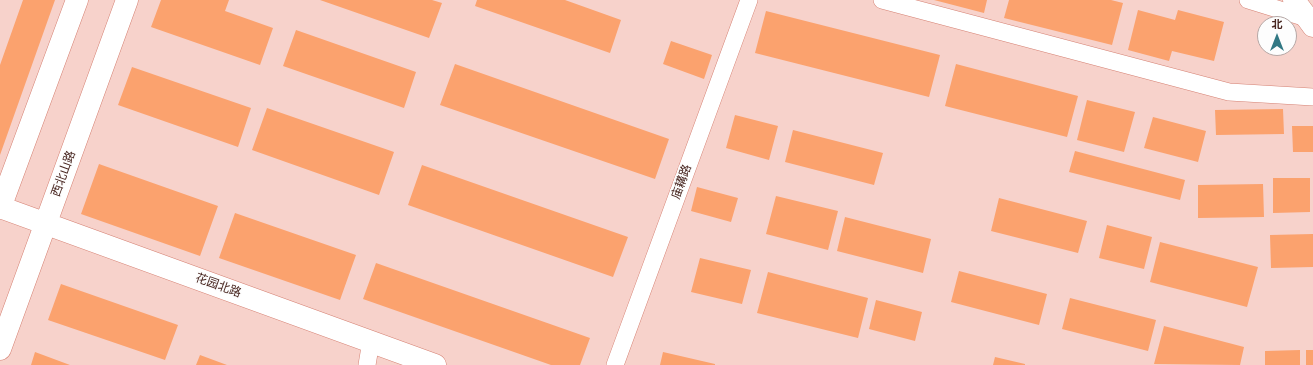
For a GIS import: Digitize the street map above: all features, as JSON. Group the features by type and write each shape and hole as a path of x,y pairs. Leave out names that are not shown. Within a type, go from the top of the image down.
{"main road":[{"path":"0,208 77,0"},
{"name":"西北山路","path":"0,349 127,0"},
{"path":"1294,0 1310,22"},
{"name":"花园北路","path":"0,208 435,365"}],"street":[{"name":"庙耩路","path":"615,365 749,0"},
{"path":"882,0 1229,92 1313,97"},
{"path":"1248,0 1310,22"},
{"path":"367,365 371,341"}],"building":[{"path":"23,0 55,0 0,155 0,65"},
{"path":"161,0 229,0 225,11 273,28 260,65 151,27"},
{"path":"320,0 432,0 442,3 429,38"},
{"path":"477,0 565,0 621,20 610,53 475,6"},
{"path":"934,0 987,0 984,13"},
{"path":"1009,0 1111,0 1123,3 1112,45 1004,18"},
{"path":"1138,10 1175,20 1178,10 1224,22 1214,61 1172,51 1169,61 1128,50"},
{"path":"766,11 940,55 929,97 755,53"},
{"path":"296,30 416,72 404,108 283,66"},
{"path":"671,41 712,55 704,79 663,64"},
{"path":"455,64 669,139 655,179 440,105"},
{"path":"956,64 1078,96 1067,137 945,106"},
{"path":"132,67 251,108 238,147 118,105"},
{"path":"1087,100 1135,112 1124,152 1077,140"},
{"path":"267,108 394,152 379,195 252,150"},
{"path":"1283,109 1284,134 1216,135 1215,110"},
{"path":"735,115 778,126 769,160 726,148"},
{"path":"1153,117 1206,131 1198,162 1144,148"},
{"path":"1292,126 1313,126 1313,152 1293,152"},
{"path":"793,130 883,153 874,185 785,162"},
{"path":"1075,151 1185,180 1180,200 1069,172"},
{"path":"99,164 218,206 200,256 81,214"},
{"path":"422,165 628,237 613,277 408,205"},
{"path":"1273,178 1310,178 1310,212 1273,213"},
{"path":"1263,184 1264,217 1198,218 1198,185"},
{"path":"697,187 738,198 731,222 691,211"},
{"path":"776,196 838,211 828,250 766,234"},
{"path":"999,198 1087,221 1078,253 991,231"},
{"path":"235,213 356,255 340,300 219,258"},
{"path":"845,217 931,239 923,273 837,251"},
{"path":"1107,225 1152,237 1144,269 1099,258"},
{"path":"1313,234 1313,267 1271,268 1270,235"},
{"path":"1160,242 1258,267 1247,307 1150,282"},
{"path":"700,258 751,270 742,304 691,292"},
{"path":"376,263 590,338 580,365 551,365 363,299"},
{"path":"959,271 1047,294 1039,325 951,302"},
{"path":"768,272 868,298 858,338 757,313"},
{"path":"61,284 178,325 165,360 48,320"},
{"path":"1070,298 1156,320 1148,351 1062,329"},
{"path":"876,300 922,312 915,341 869,329"},
{"path":"1164,326 1244,347 1240,365 1154,364"},
{"path":"1300,350 1300,365 1265,365 1265,351"},
{"path":"1306,350 1313,350 1313,365 1306,365"},
{"path":"35,352 70,365 31,365"},
{"path":"663,352 715,364 715,365 660,365"},
{"path":"200,355 227,365 196,365"},
{"path":"995,357 1025,364 1025,365 993,365"}]}
